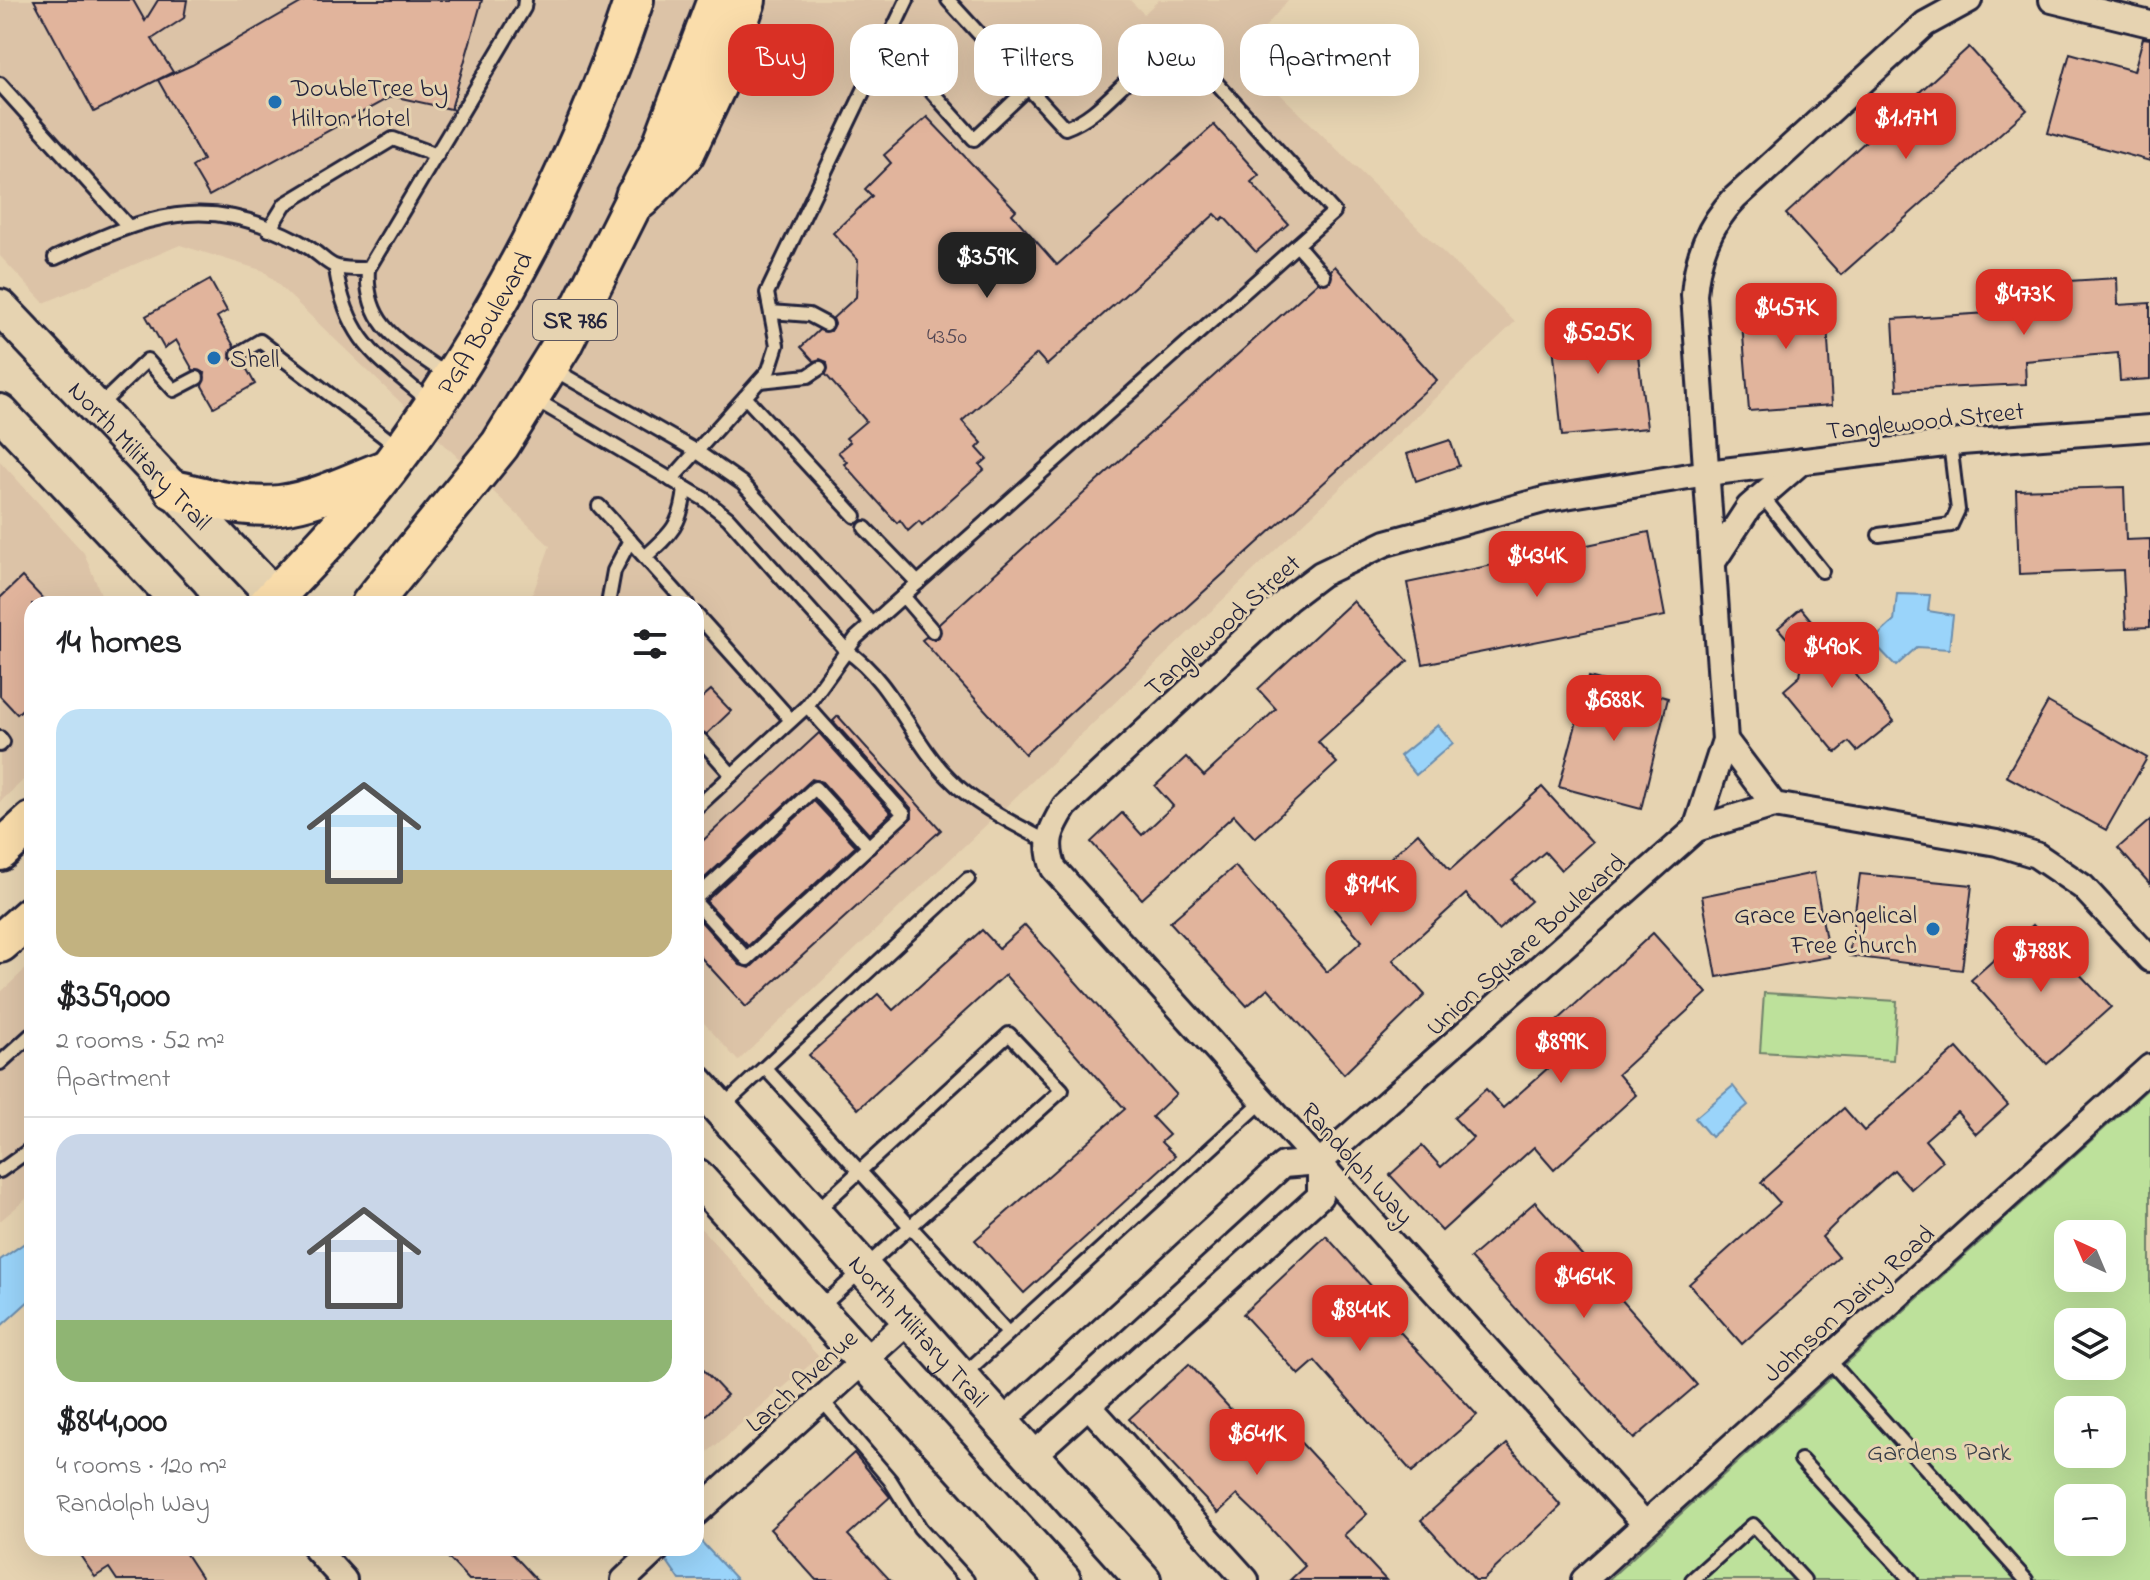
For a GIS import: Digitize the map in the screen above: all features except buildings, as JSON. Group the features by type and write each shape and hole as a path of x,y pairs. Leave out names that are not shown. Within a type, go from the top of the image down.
{"highway":[{"path":"638,197 682,152 714,84 743,0"}],"main road":[{"name":"PGA Boulevard","path":"279,596 395,459 443,392 502,297 590,114 634,0"},
{"name":"SR 786","path":"377,596 500,445 540,381 638,197 662,145 717,0"},
{"name":"North Military Trail","path":"0,307 270,596"},
{"path":"0,412 173,596"},
{"path":"174,490 247,504 280,505 312,497 395,459"},
{"path":"0,851 24,829"},
{"path":"0,943 24,922"},
{"name":"North Military Trail","path":"704,1091 1143,1580"},
{"path":"704,1185 1063,1580"}],"street":[{"path":"1696,829 1725,740 1694,295 1700,254 1713,225 1735,198 1925,24 1969,0"},
{"path":"2052,0 2150,24"},
{"name":"Tanglewood Street","path":"1048,837 1065,806 1288,599 1333,567 1386,543 1547,499 1707,473 1950,443 2150,428"},
{"path":"1713,562 1749,507 1802,461"},
{"path":"1725,740 1774,805"},
{"path":"1696,829 1774,805 1997,843 2036,855 2083,887 2150,959"},
{"name":"Union Square Boulevard","path":"1320,1162 1696,829"},
{"name":"Randolph Way","path":"1048,837 1054,869 1645,1524"},
{"name":"Johnson Dairy Road","path":"1584,1580 2150,1067"},
{"path":"1001,1423 1283,1165 1320,1162 1320,1196 1031,1457"},
{"name":"Larch Avenue","path":"704,1506 909,1320"},
{"path":"1088,1405 1246,1580"},
{"path":"322,1556 344,1580"},
{"path":"624,1579 649,1556"}],"lane":[{"path":"443,392 374,317 367,291 368,269 524,8 525,0"},
{"path":"896,24 907,0"},
{"path":"948,0 974,29"},
{"path":"704,801 807,706 847,651 872,624 1334,212 1202,67 1167,54 1147,62 1082,122 1065,128 1035,96"},
{"path":"0,84 127,225"},
{"path":"671,480 769,370 777,345 767,293 861,96"},
{"path":"935,96 974,139 1020,96"},
{"path":"269,230 285,204 393,139 437,155"},
{"path":"55,258 127,225 171,213 236,217 300,242 336,270 368,269"},
{"path":"1297,245 1324,276"},
{"path":"336,270 341,299 357,337 443,392"},
{"path":"771,312 809,315 826,324"},
{"path":"238,354 260,341 395,459"},
{"path":"97,408 147,360 174,390 197,378"},
{"path":"760,381 808,376 820,368"},
{"path":"540,381 696,451 742,483 872,624"},
{"path":"540,381 671,480 728,518 847,651 870,667 950,779 1007,820 1048,837"},
{"path":"745,397 855,516"},
{"path":"1879,535 1951,525 1958,510 1950,443"},
{"path":"645,557 671,534 683,513 685,488"},
{"path":"1762,496 1822,571"},
{"path":"599,506 680,596"},
{"path":"865,528 918,583"},
{"path":"609,596 614,571 630,540"},
{"path":"903,596 933,631"},
{"path":"704,623 791,720"},
{"path":"704,910 747,959 904,814 807,706"},
{"path":"0,738 3,742 0,745"},
{"path":"704,743 732,775"},
{"path":"704,893 815,788 869,847"},
{"path":"720,1109 968,879"},
{"path":"814,1213 1009,1034 1062,1090 818,1309"},
{"path":"0,1063 24,1041"},
{"path":"765,1068 829,1134 859,1174 1008,1333"},
{"path":"960,1377 1264,1100"},
{"path":"0,1171 24,1154"},
{"path":"1828,1359 2026,1580"},
{"path":"821,1399 890,1480 920,1528 967,1580"},
{"path":"1801,1460 1911,1580"},
{"path":"1692,1580 1753,1525 1804,1580"}],"shaded area":[{"path":"0,0 1130,0 1144,14 1159,0 1288,0 1268,24 1240,24 1240,96 1282,96 1515,322 738,1061 704,1023 704,596 532,596 550,546 264,271 180,245 44,303 0,256"},
{"path":"0,461 84,553 102,596 24,596 24,780 0,802"},
{"path":"24,970 24,1201 0,1221 0,993"},
{"path":"704,1232 819,1357 704,1455"}],"green space":[{"path":"1764,993 1897,1001 1893,1060 1760,1052"},
{"name":"Gardens Park","path":"2150,1087 2150,1580 1608,1580"}],"water":[{"path":"1897,594 1930,595 1928,611 1953,615 1949,649 1917,647 1896,666 1872,641 1894,621"},
{"path":"1438,725 1453,743 1416,775 1400,756"},
{"path":"1733,1086 1748,1105 1711,1137 1695,1118"},
{"path":"24,1244 24,1305 0,1327 0,1260"},
{"path":"704,1545 737,1580 680,1580 664,1556 704,1556"}],"place":[{"name":"DoubleTree by Hilton Hotel","path":"275,102"},
{"name":"Shell","path":"214,358"},
{"name":"Grace Evangelical Free Church","path":"1933,929"}]}
